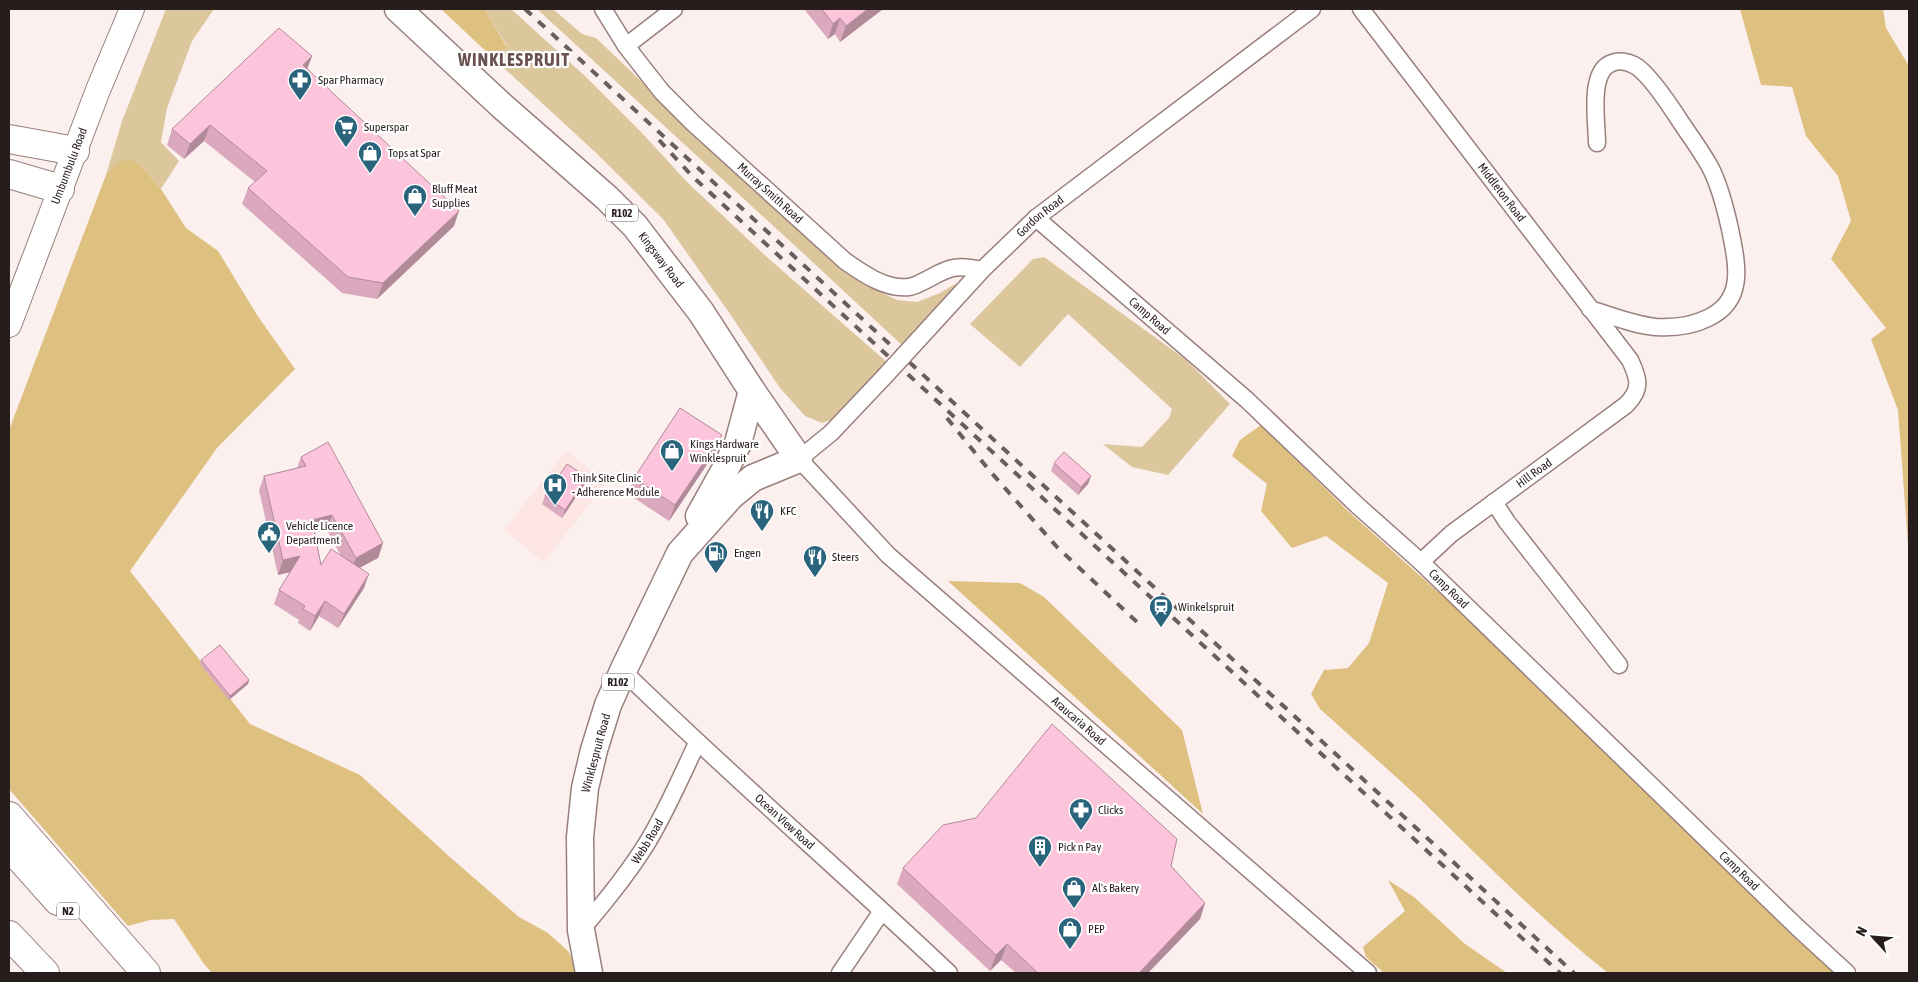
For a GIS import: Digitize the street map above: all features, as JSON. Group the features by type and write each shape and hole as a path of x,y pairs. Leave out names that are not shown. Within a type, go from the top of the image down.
{"highway":[{"path":"9,139 75,151"},
{"path":"9,174 60,189"},
{"path":"9,816 146,973"},
{"name":"N2","path":"9,846 52,895 129,973"},
{"path":"9,935 45,973"}],"main road":[{"name":"Umbumbulu Road","path":"9,325 60,189 132,9"},
{"name":"Kingsway Road","path":"398,9 502,106 607,198 635,226 701,312 799,459"},
{"path":"680,552 738,443 752,391"},
{"name":"Winklespruit Road","path":"589,973 582,930 580,837 585,788 608,705 680,552 731,496 753,478 799,459"}],"street":[{"name":"Murray Smith Road","path":"603,9 626,46 662,92 693,123 845,261 863,274 895,286 909,287 946,269 958,266 982,270"},
{"path":"626,46 674,9"},
{"name":"Gordon Road","path":"799,459 831,433 982,270 1036,218 1312,9"},
{"name":"Middleton Road","path":"1361,9 1630,360 1637,379"},
{"path":"1590,309 1643,325 1656,327 1682,326 1699,322 1725,308 1733,295 1736,283 1735,252 1727,214 1710,166 1675,113 1644,73 1635,66 1622,61 1612,63 1601,71 1596,83 1597,143"},
{"name":"Camp Road","path":"1036,218 1247,400 1351,500 1421,562 1797,927 1847,973"},
{"name":"Hill Road","path":"1421,562 1451,534 1626,405 1636,393 1637,379"},
{"name":"Araucaria Road","path":"799,459 888,555 1368,973"},
{"path":"1494,502 1507,522 1619,665"},
{"name":"Ocean View Road","path":"623,670 697,743 949,973"},
{"name":"Webb Road","path":"582,930 610,896 647,843 661,819 697,743"},
{"path":"840,973 882,910"}],"shaded area":[{"path":"166,9 214,9 192,41 167,108 161,142 179,161 161,189 140,165 106,175 122,121"},
{"path":"441,9 484,9 507,47 493,58"},
{"path":"484,9 511,9 584,75 643,134 688,183 768,258 889,364 839,417 822,423 805,416 780,388 663,219 594,151 493,58 507,46"},
{"path":"537,9 553,9 582,34 596,38 718,154 862,283 897,300 917,302 940,293 955,284 962,285 905,348"},
{"path":"1740,9 1883,9 1886,28 1909,66 1909,558 1898,410 1871,339 1886,328 1831,259 1851,221 1838,176 1806,136 1792,87 1761,85"},
{"path":"129,159 140,165 161,189 186,228 218,251 257,315 295,369 217,448 130,571 250,724 360,775 519,917 548,933 568,951 580,973 212,973 174,919 150,920 128,926 9,789 9,430 106,175 116,164"},
{"path":"1044,257 1185,359 1230,404 1168,475 1132,467 1103,444 1142,447 1169,418 1172,409 1068,314 1020,367 970,324 1033,259"},
{"path":"1261,425 1348,511 1496,644 1835,973 1608,973 1535,910 1419,798 1320,709 1311,694 1324,670 1348,668 1369,643 1388,583 1326,536 1292,548 1261,511 1267,484 1232,456 1240,440"},
{"name":"Think Site Clinic - Adherence Module","path":"566,451 606,483 544,562 504,530"},
{"path":"948,581 1020,583 1044,597 1182,730 1203,814"},
{"path":"1388,880 1414,897 1465,944 1507,973 1384,973 1366,957 1363,947 1405,911"}],"building":[{"path":"822,9 868,9 846,26 840,18 833,24"},
{"path":"279,28 312,56 303,65 459,211 383,283 348,277 248,188 267,171 210,125 190,144 172,129"},
{"name":"Kings Hardware Winklespruit","path":"680,408 722,435 675,505 634,478"},
{"path":"328,442 383,543 356,558 332,515 312,520 321,565 331,549 369,574 344,614 325,601 315,616 303,609 305,606 279,590 300,556 283,560 264,476 306,466 301,457"},
{"path":"1064,452 1091,476 1081,487 1054,463"},
{"path":"567,464 587,477 565,510 545,496"},
{"path":"220,645 249,680 230,696 201,660"},
{"name":"Pick n Pay","path":"1052,724 1177,839 1171,866 1205,903 1139,973 1038,973 1007,944 996,955 903,868 943,825 976,818"}],"railway":[{"path":"525,9 1574,973"},
{"path":"659,140 693,177 1560,973"},
{"path":"947,418 989,470 1057,547 1137,622"}],"place":[{"name":"Spar Pharmacy","path":"300,101"},
{"name":"Superspar","path":"346,148"},
{"name":"Tops at Spar","path":"370,174"},
{"name":"Bluff Meat Supplies","path":"415,217"},
{"name":"Kings Hardware Winklespruit","path":"672,472"},
{"name":"Think Site Clinic - Adherence Module","path":"555,506"},
{"name":"KFC","path":"762,532"},
{"name":"Vehicle Licence Department","path":"269,554"},
{"name":"Engen","path":"716,574"},
{"name":"Steers","path":"815,578"},
{"name":"Winkelspruit","path":"1161,628"},
{"name":"Clicks","path":"1081,831"},
{"name":"Pick n Pay","path":"1040,868"},
{"name":"Al's Bakery","path":"1074,909"},
{"name":"PEP","path":"1070,950"}],"district":[{"name":"WINKLESPRUIT","path":"514,59"}]}
